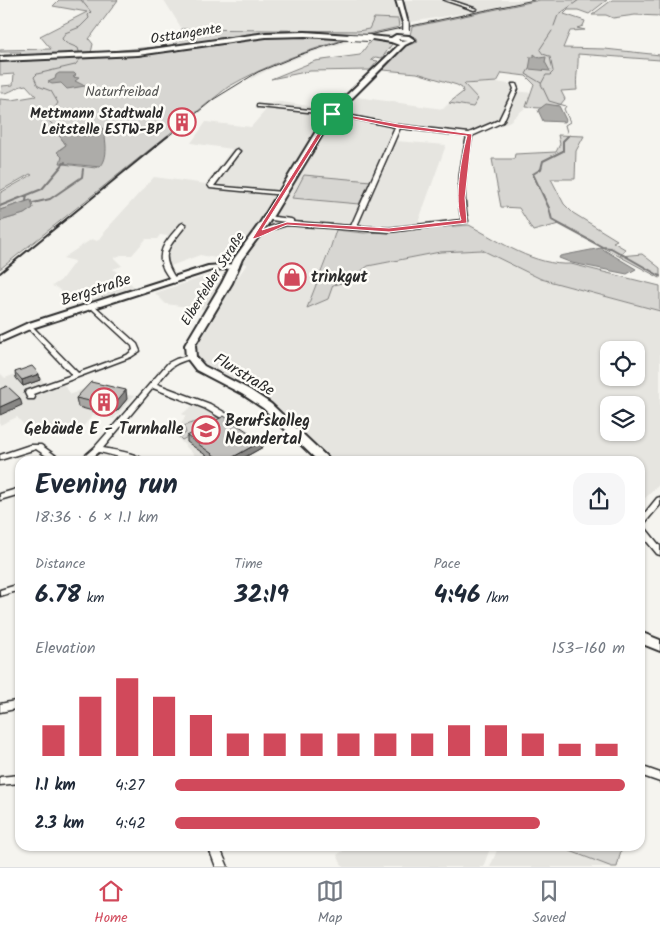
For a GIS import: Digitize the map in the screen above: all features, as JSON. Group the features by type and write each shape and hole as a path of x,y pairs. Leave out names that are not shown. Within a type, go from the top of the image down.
{"main road":[{"name":"Osttangente","path":"0,59 99,56 160,51 261,35 298,34 372,38 401,37"},
{"name":"Elberfelder Straße","path":"191,357 189,348 191,341 323,126 332,114 396,50 401,37"},
{"path":"323,126 337,119 348,118"},
{"name":"Flurstraße","path":"191,357 204,370 267,406 320,456"},
{"path":"645,638 660,640"},
{"path":"645,640 660,646"}],"street":[{"path":"399,0 406,23 401,37"},
{"path":"446,0 475,9"},
{"path":"259,106 332,114 398,126 470,135 501,122 516,91 514,86"},
{"path":"332,114 359,119"},
{"path":"353,228 398,126"},
{"path":"267,218 297,223 389,230 465,222 462,214 462,198 466,150 470,135"},
{"path":"237,151 211,185 212,187 282,194"},
{"path":"267,218 275,222 287,224"},
{"path":"254,238 270,228 297,223"},
{"path":"174,281 165,269 162,258 166,247 183,226"},
{"name":"Bergstraße","path":"0,339 29,326 203,272 234,269"},
{"path":"32,397 28,393 137,351 135,345 93,307"},
{"path":"29,326 76,375"},
{"path":"90,456 98,449 170,364 191,357"},
{"path":"152,385 207,406 233,421"},
{"path":"0,458 33,447 51,456"},
{"path":"98,449 129,456"},
{"path":"0,497 15,492"},
{"path":"645,520 660,500"},
{"path":"645,532 660,552"},
{"path":"0,593 15,588"},
{"path":"0,708 15,705"},
{"path":"645,772 660,778"},
{"path":"0,781 15,780"},
{"path":"216,851 222,867"}],"shaded area":[{"path":"164,0 540,0 412,27 412,25 471,12 399,24 398,19 358,31 182,29"},
{"path":"399,27 399,30 358,39 314,52 276,66 251,79 250,75 297,54 359,36"},
{"path":"534,54 539,58 546,57 545,62 550,71 529,69 531,58 529,57 534,57"},
{"path":"59,73 74,73 76,75 73,77 79,78 75,81 85,86 67,89 61,83 52,84 48,82 55,79"},
{"path":"497,82 514,85 516,91 532,93 526,107 510,121 478,135 448,134 402,127 396,141 446,145 419,220 422,229 364,233 336,230 307,308 332,285 346,282 368,266 440,252 482,250 541,279 660,311 660,484 645,498 645,456 330,456 260,395 200,361 195,353 197,345 217,311 166,304 155,293 210,275 238,277 247,264 200,255 168,267 165,255 176,237 160,235 157,239 146,239 132,255 121,255 114,258 122,266 113,269 136,288 79,307 52,286 61,280 75,261 63,258 92,239 97,241 154,177 206,184 232,149 191,143 206,122 251,127 272,103 281,102 344,111 357,97 443,109 449,103 473,107 463,85"},
{"path":"546,104 559,106 566,120 565,122 543,121 538,110"},
{"path":"97,124 103,128 106,143 105,159 100,167 60,163 62,157 57,152 66,145 54,128"},
{"path":"31,200 33,208 24,214 0,221 0,210"},
{"path":"601,248 636,269 627,274 572,263 559,258 560,256"},
{"path":"32,368 48,387 62,383 71,394 89,387 134,396 114,419 93,415 74,437 33,436 17,417 0,425 0,373 5,378"},
{"name":"Berufskolleg Neandertal","path":"193,405 205,409 263,447 247,456 195,456 173,433 186,416 182,414"},
{"path":"343,851 489,851 483,867 343,867 337,855"},
{"path":"497,851 570,851 612,867 490,867"}],"green space":[{"name":"Naturfreibad","path":"59,0 118,0 89,39 93,44 91,53 174,45 172,39 182,29 358,31 369,29 374,18 398,19 399,27 359,36 294,32 250,35 171,49 87,55 88,58 139,56 253,38 289,36 350,38 288,59 228,87 0,269 0,221 24,214 33,208 30,200 0,210 0,193 32,175 30,174 0,191 0,99 12,100 36,96 26,85 1,93 2,86 13,85 14,74 0,75 0,60 58,58 3,57 4,55 20,55 21,52 0,52 0,50 51,49 40,36 87,12 53,6","holes":["95,124 100,130 105,145 96,168 63,164 60,149 66,145 54,128"]},
{"path":"540,0 607,0 589,14 578,10 568,10 564,14 585,21 583,26 577,28 585,30 570,31 563,48 605,49 660,55 660,60 578,54 577,90 561,91 565,99 560,105 540,108 526,107 534,84 526,76 502,73 497,82 464,84 478,99 473,107 449,103 463,92 462,88 457,85 417,73 383,70 405,46 418,42 417,38 410,35 412,27"},
{"path":"612,0 660,0 660,16 635,15 613,18 606,15 592,15"},
{"path":"372,39 392,44 382,58 375,57 371,60 378,61 370,70 310,71 271,79 315,61 360,55"},
{"path":"558,135 584,136 576,151 575,179 551,179 564,204 573,213 617,240 613,242 625,249 620,256 642,254 660,268 660,278 559,224 533,231 519,208 501,207 492,159 514,159 515,154 556,152 560,144"},
{"path":"304,175 371,181 359,204 292,198"},
{"path":"469,225 518,252 531,257 557,264 571,264 660,286 660,311 541,279 482,250 440,252 368,266 346,282 333,285 328,299 307,308 336,230 364,233"},
{"path":"217,417 220,419 182,440 179,437 186,433 184,426"},
{"path":"570,851 621,851 617,867 612,867"}],"building":[{"path":"32,366 39,374 22,380 15,372"},
{"path":"91,382 126,390 116,402 110,403 101,401 99,403 76,398"},
{"path":"7,386 20,398 0,407 0,389"},
{"path":"224,416 262,441 235,456 215,456 187,436"}],"waterway":[{"path":"57,129 47,119 58,103 51,91 38,86 34,77 37,74 75,65 81,58 78,48 66,43 62,39 65,33 80,27 89,18 88,15 91,12 81,0"},
{"path":"554,26 558,15 579,0"},
{"path":"540,49 552,31"},
{"path":"540,50 543,54 549,56"},
{"path":"550,57 553,71"},
{"path":"529,69 526,74 541,83"},
{"path":"553,72 550,75 546,75 541,84 549,101 566,106 564,109 570,122 565,125 567,132"},
{"path":"569,135 563,141 563,151 543,161 541,169 533,174 549,208 552,220 602,247 611,248 660,276"},
{"path":"27,195 42,189 65,162"},
{"path":"33,203 50,199 82,177 83,169"},
{"path":"0,206 27,195"},
{"path":"26,201 27,195"}],"railway":[{"path":"166,138 214,99 258,72 299,55 345,40 534,0"},
{"path":"0,273 168,136"}],"place":[{"name":"Mettmann Stadtwald Leitstelle ESTW-BP","path":"182,122"},
{"name":"trinkgut","path":"292,277"},
{"name":"Gebäude E - Turnhalle","path":"104,402"},
{"name":"Berufskolleg Neandertal","path":"206,430"}],"route":[{"path":"332,114 398,126 470,135 466,150 462,198 462,214 465,222 389,230 297,223 281,224 270,228 254,238 332,114"}]}
